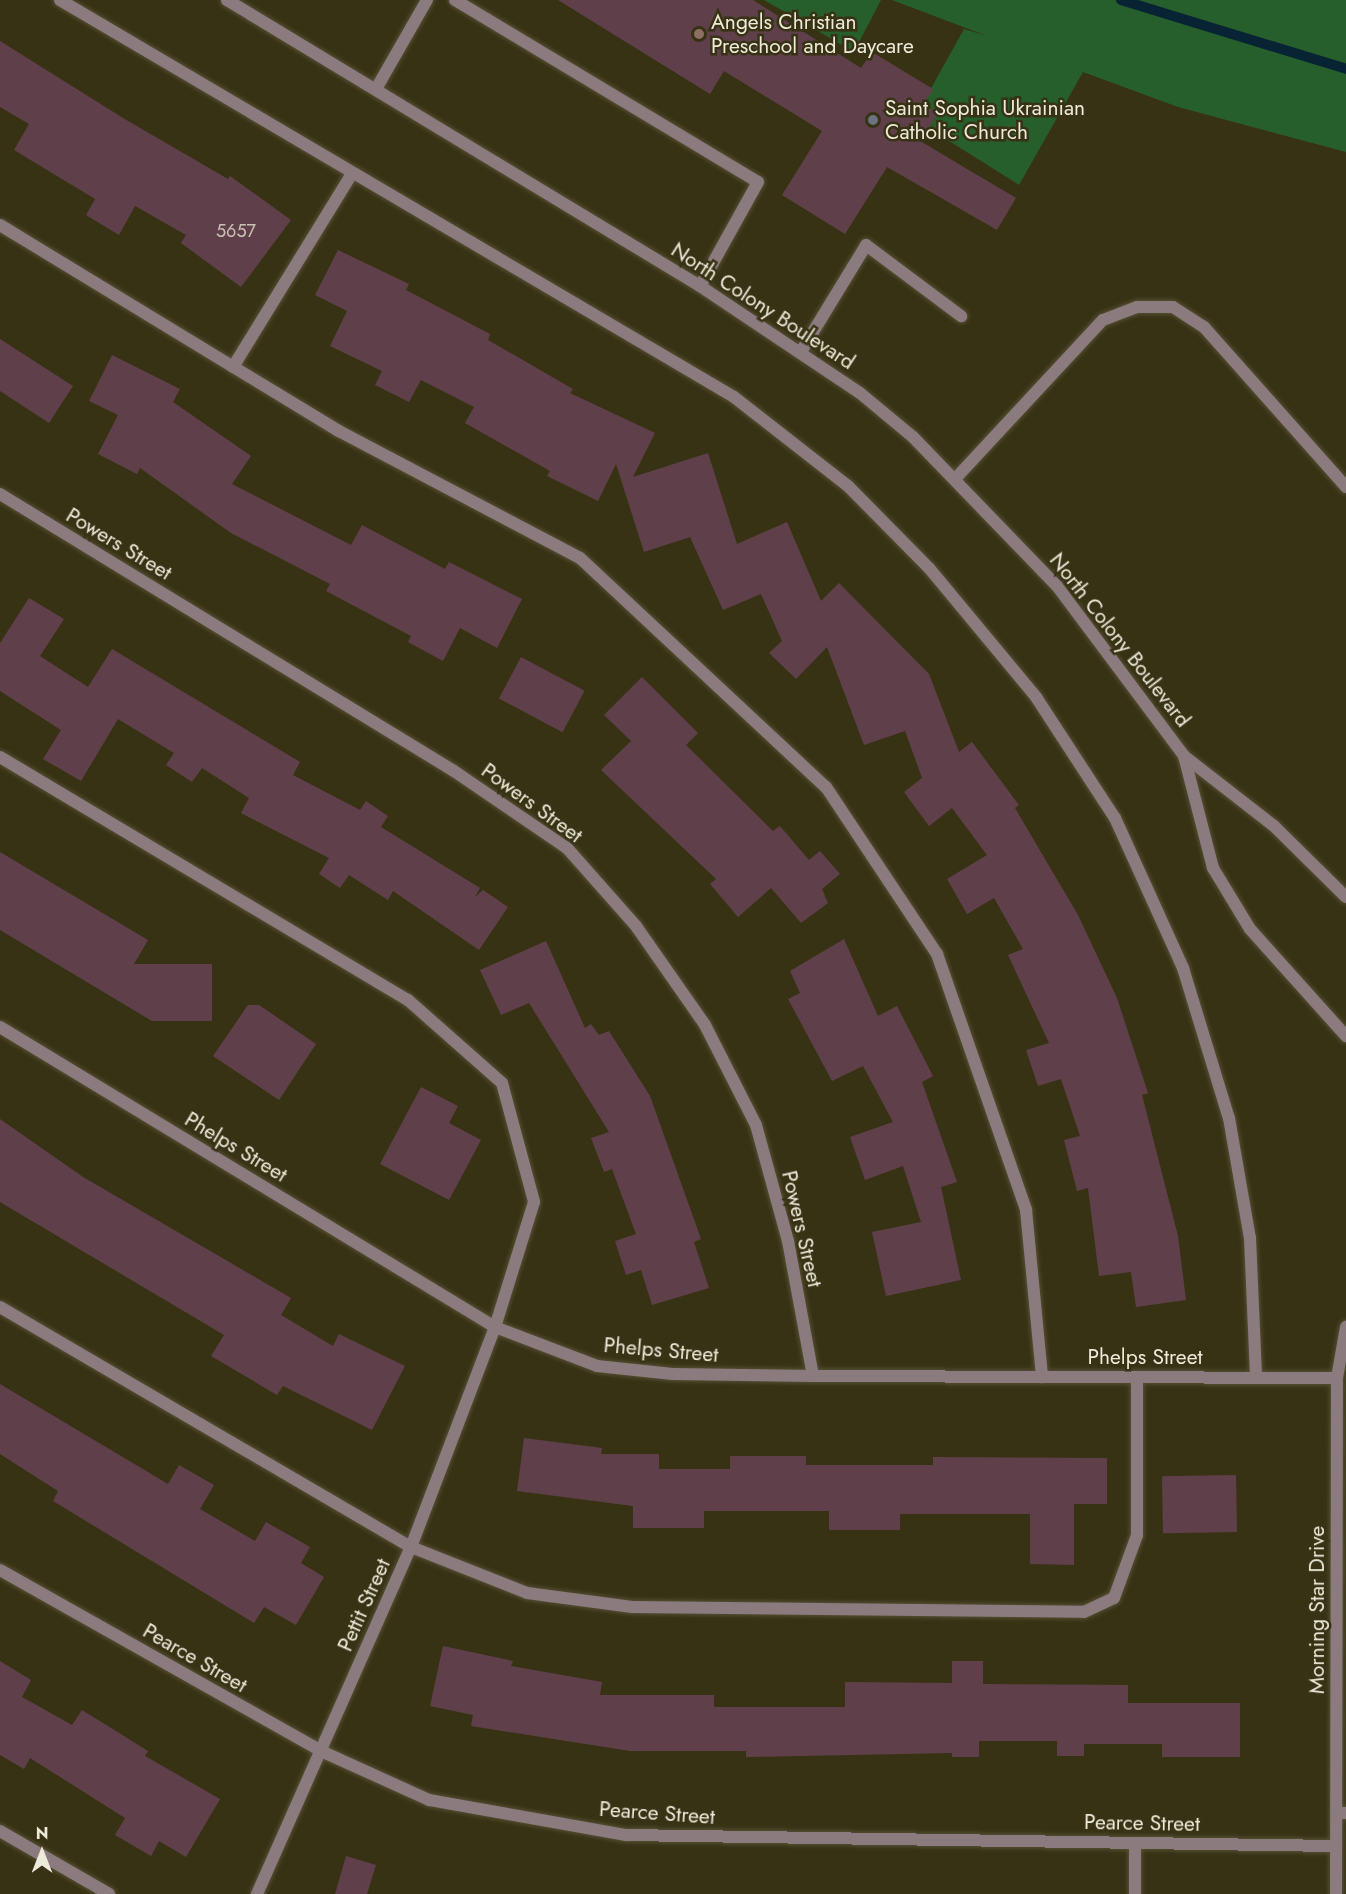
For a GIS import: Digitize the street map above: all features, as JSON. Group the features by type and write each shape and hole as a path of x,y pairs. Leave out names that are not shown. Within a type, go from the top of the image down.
{"street":[{"path":"60,0 351,176 734,397 848,486 929,568 1036,697 1115,818 1183,968 1211,1053 1229,1118 1250,1238 1256,1376"},
{"name":"North Colony Boulevard","path":"227,0 700,285 802,350 913,437 1057,586 1184,756 1274,826 1346,897"},
{"path":"376,90 427,0"},
{"path":"455,0 758,183 700,285"},
{"path":"233,367 351,176"},
{"path":"0,225 339,431 580,558 826,787 937,954 1026,1210 1042,1377"},
{"path":"802,350 866,246 961,316"},
{"path":"955,479 1103,320 1137,307 1173,307 1204,327 1346,487"},
{"name":"Powers Street","path":"0,494 454,771 567,848 636,926 705,1025 756,1125 788,1241 813,1376"},
{"name":"North Colony Boulevard","path":"1184,756 1213,868 1250,929 1346,1036"},
{"name":"Pettit Street","path":"0,757 408,1000 502,1083 534,1202 495,1327 411,1547 258,1894"},
{"name":"Phelps Street","path":"0,1027 495,1327 597,1366 673,1374 1337,1378"},
{"path":"0,1307 411,1547 527,1593 632,1607 1084,1612 1114,1598 1137,1535 1137,1377"},
{"name":"Morning Star Drive","path":"1336,1894 1336,1846 1341,1813 1337,1378 1346,1328"},
{"name":"Pearce Street","path":"0,1570 321,1751 429,1800 626,1835 1336,1846"},
{"path":"0,1831 109,1894"},
{"path":"1136,1843 1136,1894"}],"green space":[{"path":"764,0 881,0 854,52"},
{"path":"892,0 1346,0 1346,152 1178,107 1083,72 1019,185 914,119 964,29 987,36"}],"building":[{"path":"558,0 753,0 861,68 872,52 933,89 924,104 938,113 920,141 1016,198 997,230 887,167 845,234 782,195 822,131 724,71 710,94"},
{"path":"0,41 123,118 228,179 230,176 291,220 241,287 181,243 186,235 135,206 119,235 86,215 95,199 14,150 29,124 0,107"},
{"path":"338,250 409,284 406,290 490,334 488,340 573,389 570,393 655,433 633,477 708,453 737,544 787,522 821,601 839,583 929,674 959,752 972,742 1019,805 1015,808 1078,915 1117,998 1148,1093 1142,1095 1178,1236 1186,1300 1136,1307 1131,1272 1099,1276 1088,1188 1077,1191 1064,1140 1080,1136 1061,1079 1038,1086 1026,1050 1049,1043 1008,955 1023,949 994,898 967,914 947,879 987,855 952,808 929,826 904,792 922,778 905,731 864,745 827,647 796,679 769,653 782,641 761,594 723,610 690,537 644,552 616,464 598,501 547,476 550,471 465,423 474,407 421,380 409,402 375,385 382,371 330,346 347,311 315,295"},
{"path":"0,339 73,386 49,423 0,391"},
{"path":"112,355 180,389 173,402 251,456 232,484 351,545 362,525 445,569 449,562 522,599 497,648 460,628 443,661 408,642 411,636 326,591 330,584 231,533 140,468 137,474 98,454 118,415 89,401"},
{"path":"29,598 64,619 40,656 88,687 112,649 300,762 293,775 360,810 366,801 388,816 381,827 480,888 475,897 483,890 508,907 479,950 393,891 388,900 349,875 340,888 319,874 329,858 241,813 249,798 202,768 192,782 166,765 174,753 118,719 81,781 43,759 61,730 0,691 0,643"},
{"path":"521,657 585,691 563,732 499,698"},
{"path":"642,677 698,733 686,745 773,831 780,826 809,860 820,851 840,874 822,889 828,903 801,923 771,888 738,917 710,884 716,879 601,770 631,741 604,715"},
{"path":"0,852 148,940 134,964 212,964 212,1021 152,1021 0,930"},
{"path":"844,939 878,1016 897,1006 933,1076 922,1082 957,1182 941,1187 961,1280 886,1296 872,1232 921,1222 903,1166 865,1180 850,1137 893,1122 863,1066 832,1081 788,999 800,993 790,971"},
{"path":"546,941 585,1028 591,1024 599,1035 609,1031 650,1096 701,1239 694,1242 709,1288 652,1305 641,1270 626,1275 615,1241 636,1234 612,1169 604,1172 591,1138 609,1132 529,1003 501,1015 480,970"},
{"path":"248,1005 259,1005 316,1044 279,1100 213,1056"},
{"path":"421,1087 458,1106 449,1123 481,1140 449,1200 380,1164"},
{"path":"0,1119 83,1177 291,1298 281,1315 333,1346 339,1334 405,1366 372,1430 283,1386 277,1395 211,1356 224,1335 0,1202"},
{"path":"0,1384 168,1484 179,1465 214,1485 200,1509 255,1541 266,1522 310,1547 301,1563 324,1577 296,1625 264,1607 254,1623 53,1501 58,1491 0,1454"},
{"path":"524,1438 602,1448 601,1454 659,1454 659,1469 730,1469 730,1456 806,1456 806,1465 933,1465 933,1457 1107,1458 1107,1504 1074,1504 1074,1565 1030,1564 1030,1514 900,1514 900,1530 829,1530 829,1511 704,1511 704,1528 633,1528 633,1506 517,1491"},
{"path":"1236,1475 1237,1532 1163,1533 1162,1476"},
{"path":"443,1646 513,1661 511,1666 602,1682 600,1695 714,1695 714,1707 845,1707 845,1682 952,1683 952,1661 983,1661 983,1684 1128,1685 1128,1703 1240,1703 1240,1757 1162,1757 1162,1744 1084,1744 1084,1756 1057,1756 1057,1741 979,1741 979,1757 952,1757 952,1753 746,1757 746,1751 630,1751 471,1726 473,1715 430,1706"},
{"path":"0,1661 31,1680 22,1697 72,1725 82,1710 148,1751 145,1756 220,1799 186,1857 159,1841 151,1856 115,1835 125,1818 30,1758 24,1769 0,1755"},
{"path":"346,1856 376,1865 367,1894 335,1894"}],"waterway":[{"path":"1121,0 1346,69"}],"place":[{"name":"Angels Christian Preschool and Daycare","path":"699,34"},
{"name":"Saint Sophia Ukrainian Catholic Church","path":"873,120"}]}
